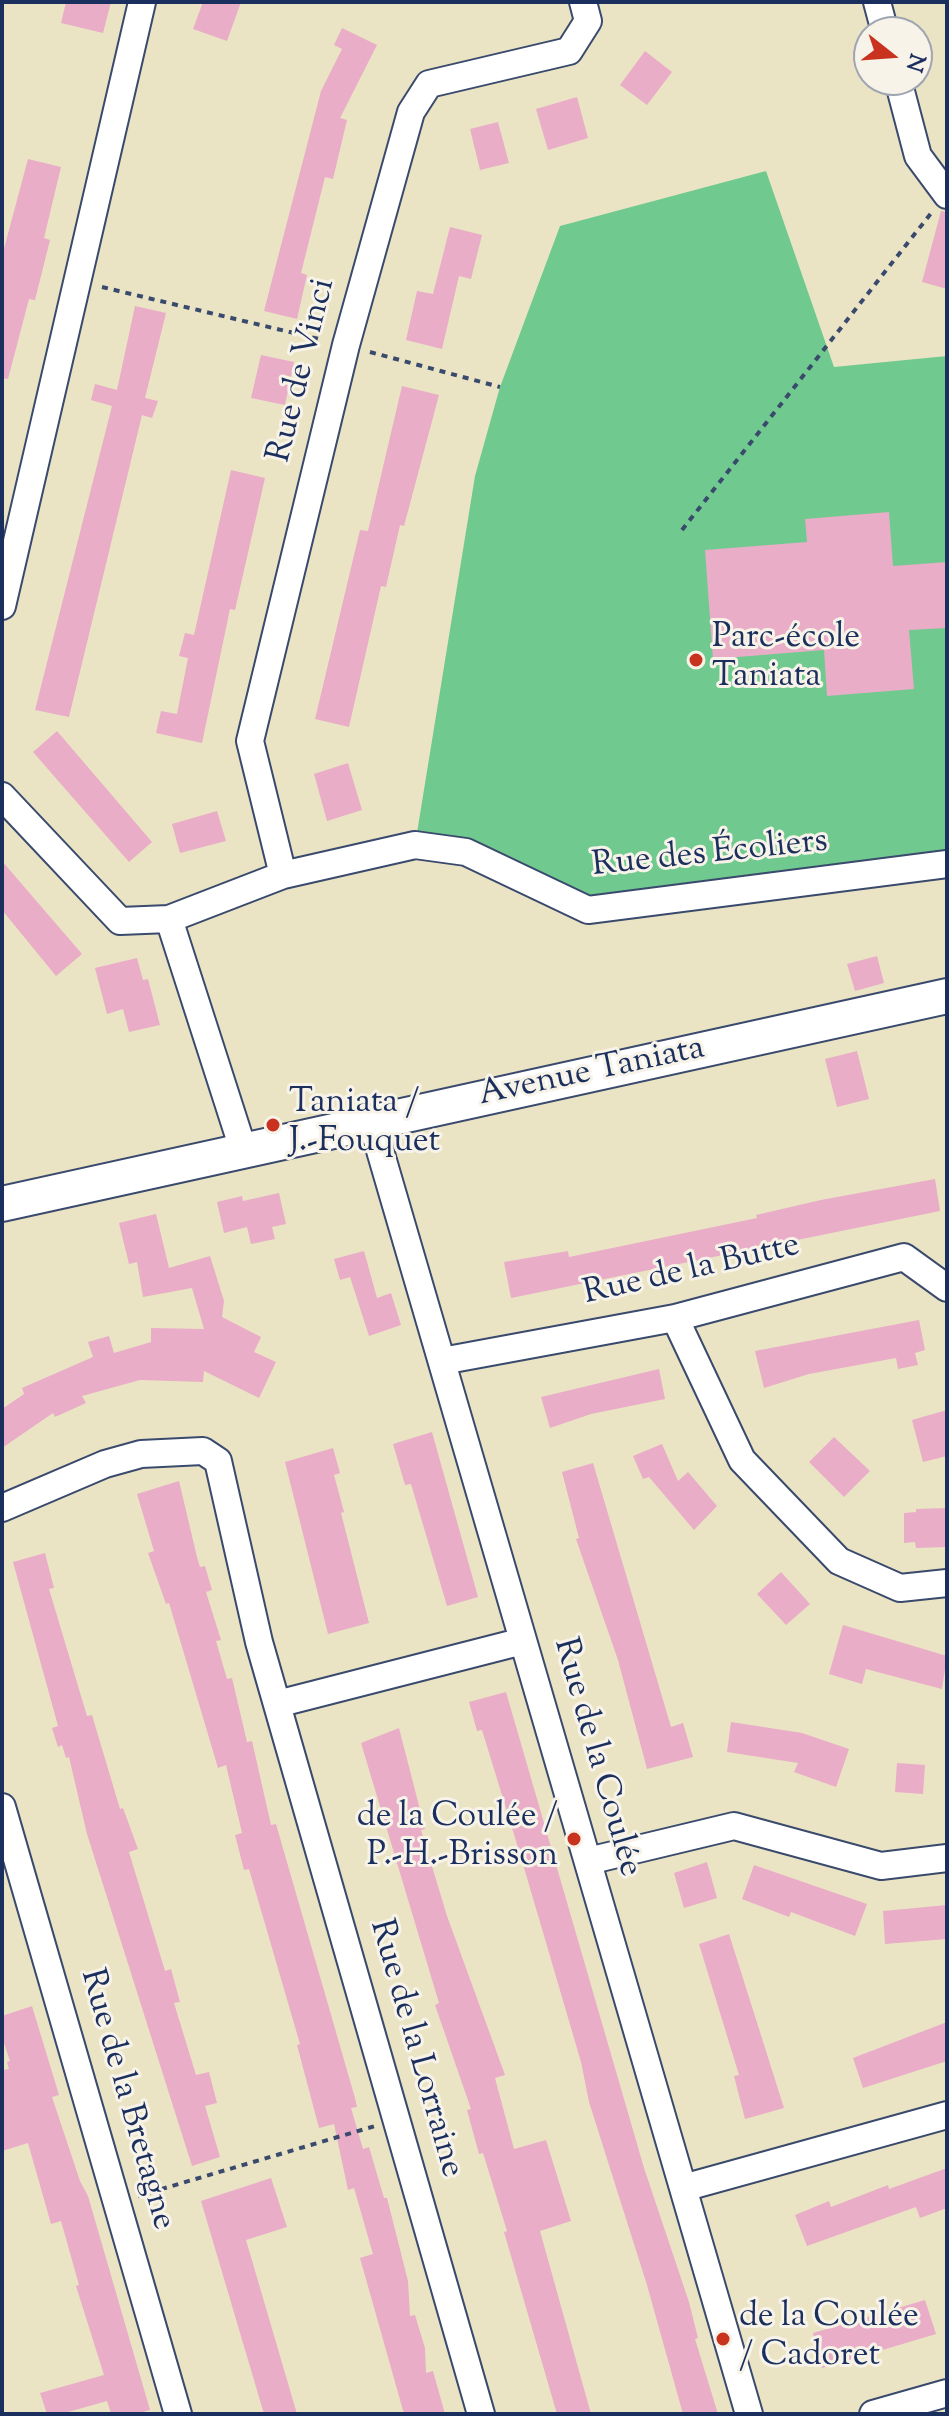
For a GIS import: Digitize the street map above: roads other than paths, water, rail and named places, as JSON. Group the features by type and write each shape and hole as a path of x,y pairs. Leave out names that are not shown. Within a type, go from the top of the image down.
{"main road":[{"name":"Avenue Taniata","path":"2,1204 947,996"}],"street":[{"path":"2,606 7,555 142,2"},
{"name":"Rue de Vinci","path":"283,875 250,741 346,345 411,112 429,84 569,51 588,21 583,2"},
{"path":"902,96 918,156 946,195"},
{"name":"Rue des Écoliers","path":"2,796 120,921 169,919 283,875 415,845 466,852 588,910 947,864"},
{"path":"169,919 244,1152"},
{"name":"Rue de la Coulée","path":"372,1123 749,2414"},
{"name":"Rue de la Butte","path":"442,1361 675,1318 904,1257 947,1288"},
{"path":"675,1318 742,1460 839,1561 900,1588 947,1583"},
{"name":"Rue de la Lorraine","path":"2,1508 105,1464 141,1454 203,1451 218,1461 259,1642 481,2414"},
{"path":"277,1704 523,1641"},
{"name":"Rue de la Bretagne","path":"2,1807 178,2414"},
{"path":"588,1861 734,1826 881,1866 947,1858"},
{"path":"683,2188 947,2115"},
{"path":"873,2414 947,2393"}],"place":[{"name":"Parc-école Taniata","path":"696,660"},
{"name":"Taniata / J.-Fouquet","path":"273,1125"},
{"name":"de la Coulée / P.-H.-Brisson","path":"574,1839"},
{"name":"de la Coulée / Cadoret","path":"723,2339"}]}
